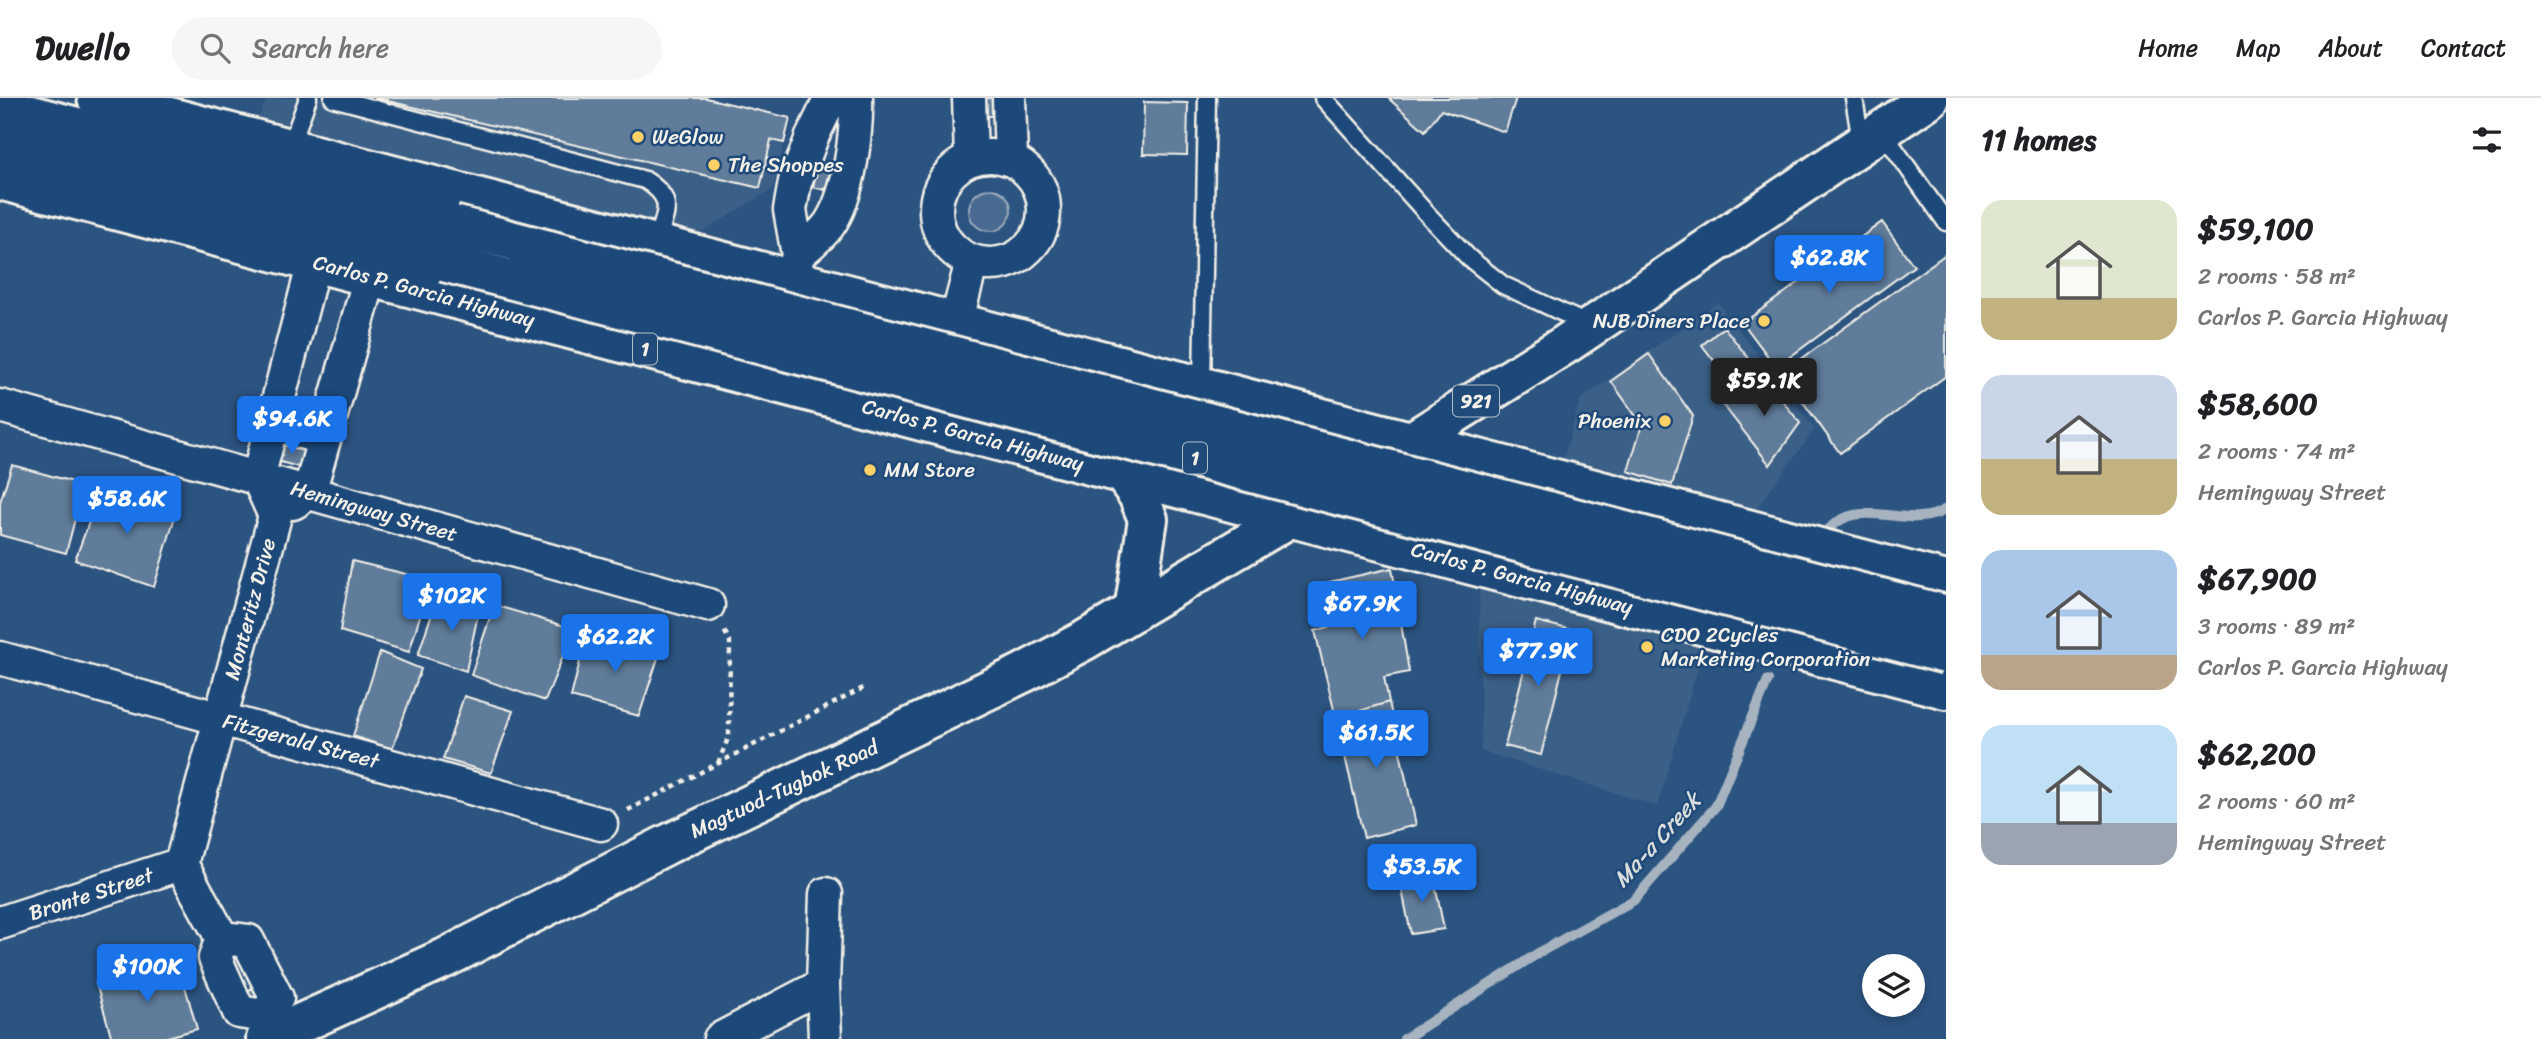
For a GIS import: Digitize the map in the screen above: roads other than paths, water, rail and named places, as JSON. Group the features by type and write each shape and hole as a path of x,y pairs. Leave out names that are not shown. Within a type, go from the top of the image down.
{"main road":[{"path":"97,98 143,104 290,148 656,244 795,267 956,323 1946,581"},
{"name":"921","path":"1411,442 1592,327 1930,98"},
{"name":"1","path":"0,107 1946,615"},
{"name":"Carlos P. Garcia Highway","path":"0,146 1946,654"},
{"name":"Carlos P. Garcia Highway","path":"0,180 1946,689"},
{"path":"521,316 547,215"},
{"path":"766,380 795,267"},
{"path":"930,423 956,323"},
{"path":"1066,459 1091,358"},
{"path":"1176,487 1202,386"},
{"name":"Magtuod-Tugbok Road","path":"270,1032 445,958 691,832 947,712 1074,646 1411,442"},
{"path":"1123,474 1138,495 1148,519 1134,611"},
{"path":"1522,578 1548,477"},
{"path":"1676,618 1701,517"},
{"path":"1837,660 1863,559"}],"street":[{"path":"795,267 790,210 795,182 812,137 831,98"},
{"path":"795,267 832,221 842,195 853,151 856,98"},
{"path":"969,98 971,159"},
{"path":"1009,98 1012,160"},
{"path":"998,156 1012,160 1027,170 1038,185 1044,202 1043,221 1037,238 1024,252 1009,261 991,264 972,261 956,252 943,238 936,220 936,201 942,183 954,168 971,159 998,156"},
{"path":"956,323 972,261"},
{"path":"258,478 314,262"},
{"path":"309,493 370,277"},
{"name":"Hemingway Street","path":"0,406 708,605"},
{"path":"272,423 324,439"},
{"name":"Monteritz Drive","path":"181,864 275,516 258,478"},
{"name":"Monteritz Drive","path":"275,516 309,493"},
{"name":"Fitzgerald Street","path":"0,658 601,824"},
{"path":"181,864 222,938 248,941 277,998 270,1032"},
{"name":"Bronte Street","path":"0,923 181,864"},
{"path":"825,1039 823,985 827,894"},
{"path":"720,1039 823,985"}],"lane":[{"path":"290,148 308,98"},
{"path":"333,98 645,180 663,194 666,201 666,211 656,244"},
{"path":"1202,386 1207,98"},
{"path":"1323,98 1469,258 1503,285 1592,327"},
{"path":"1854,98 1871,137 1946,222"}],"waterway":[{"name":"Ma-a Creek","path":"1827,531 1840,520 1855,515 1917,517 1946,509"},
{"name":"Ma-a Creek","path":"1404,1039 1540,952 1634,900 1716,806 1768,680"}],"place":[{"name":"WeGlow","path":"638,137"},
{"name":"The Shoppes","path":"714,165"},
{"name":"NJB Diners Place","path":"1764,321"},
{"name":"Phoenix","path":"1665,421"},
{"name":"MM Store","path":"870,470"},
{"name":"CDO 2Cycles Marketing Corporation","path":"1647,647"}]}
